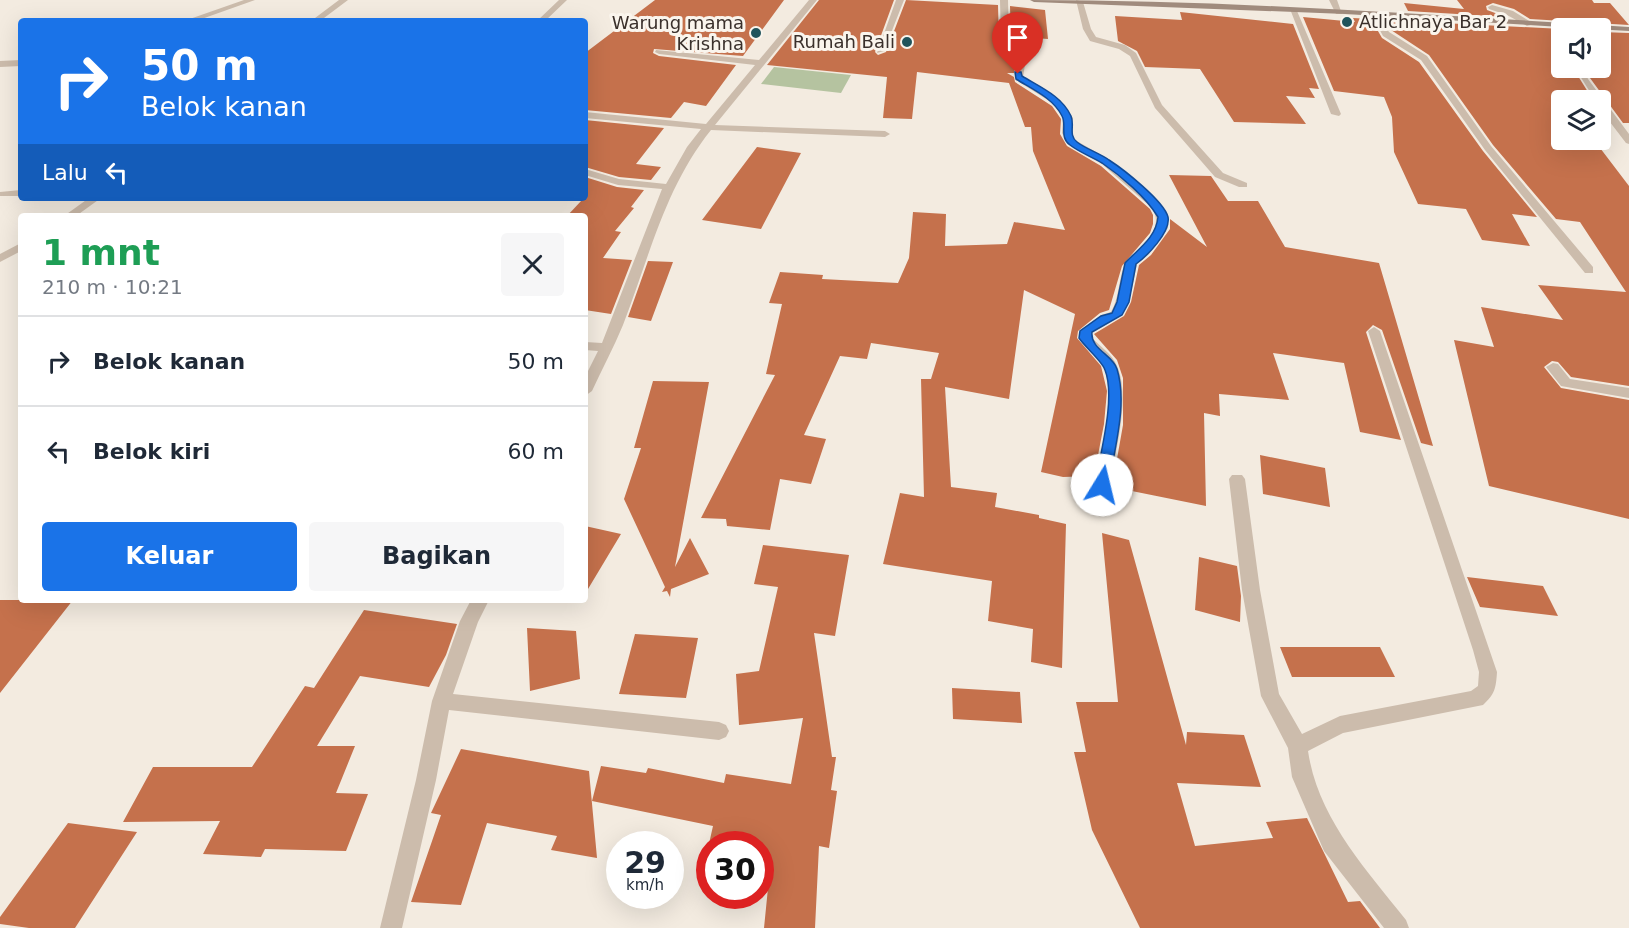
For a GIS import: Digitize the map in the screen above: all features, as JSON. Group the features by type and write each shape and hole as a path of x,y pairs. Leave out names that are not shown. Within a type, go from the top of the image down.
{"street":[{"path":"197,18 251,0"},
{"path":"319,18 344,0"},
{"path":"544,18 563,0"},
{"path":"588,385 616,327 669,187 706,127 813,0"},
{"path":"880,51 900,0"},
{"path":"1004,0 1005,43 1023,52 1019,78 1057,102 1068,118 1067,133 1071,142 1106,162 1124,176 1156,206 1163,217 1159,234 1151,241 1145,252 1131,263 1123,302 1116,315 1105,318 1086,331 1085,338 1110,366 1116,391 1102,485"},
{"path":"1034,0 1178,3 1551,26"},
{"path":"1334,0 1339,12"},
{"path":"1079,2 1087,29 1093,39 1122,47 1133,55 1158,106 1219,175 1243,184"},
{"path":"1492,8 1505,11 1530,24"},
{"path":"1293,11 1336,114"},
{"path":"1373,14 1386,34 1424,58 1488,148 1589,270"},
{"path":"1611,28 1629,29"},
{"path":"659,51 760,63"},
{"path":"0,64 18,63"},
{"path":"588,115 706,127 885,134"},
{"path":"1611,116 1629,141"},
{"path":"588,173 618,182 669,187"},
{"path":"4,194 18,193"},
{"path":"74,213 92,201"},
{"path":"0,259 18,248"},
{"path":"1298,746 1340,724 1476,699 1488,690 1488,672 1482,650 1374,331"},
{"path":"588,346 606,347"},
{"path":"1553,367 1566,383 1629,393"},
{"path":"1237,479 1251,590 1270,696 1298,746 1302,777 1332,843 1398,928"},
{"path":"392,928 426,780 441,701 469,621 478,603"},
{"path":"441,701 718,731"}],"green space":[{"path":"774,67 851,75 841,93 761,84"}],"building":[{"path":"655,0 784,0 743,56 654,49 653,53 659,56 736,65 706,106 684,102 671,118 588,110 588,51"},
{"path":"819,0 894,0 875,52 878,55 886,52 906,0 998,5 999,43 1017,54 1014,73 1007,73 1014,77 1015,82 1052,106 1061,119 1060,134 1067,146 1101,166 1150,209 1153,215 1150,233 1122,266 1109,310 1100,313 1078,331 1077,338 1101,366 1107,391 1104,424 1094,476 1063,477 1041,472 1075,314 1024,290 1009,399 945,387 951,487 997,493 995,507 1039,515 1039,518 1066,524 1062,668 1031,662 1033,629 988,621 992,581 883,564 900,493 924,497 921,379 931,379 939,353 871,343 867,359 840,356 804,435 826,439 811,484 780,479 770,530 727,526 726,519 701,518 775,375 766,374 782,304 769,303 780,272 823,275 822,279 898,283 909,258 913,212 946,214 945,246 1007,244 1014,222 1065,230 1033,151 1031,127 1025,127 1009,83 917,72 912,119 883,118 887,77 767,65"},
{"path":"1457,0 1592,0 1594,3 1610,3 1629,25 1611,24 1611,18 1530,19 1514,9 1493,3 1486,6 1487,10 1506,17 1408,11 1404,3 1464,9"},
{"path":"1010,6 1045,10 1048,39 1021,37 1019,45 1011,41"},
{"path":"1180,12 1293,24 1319,89 1309,88 1315,98 1286,96 1306,124 1234,122 1200,69 1145,67 1137,51 1118,41 1115,16 1182,20"},
{"path":"1303,17 1355,22 1353,18 1371,19 1382,38 1419,62 1483,151 1537,217 1512,214 1530,246 1482,240 1466,209 1418,204 1394,152 1392,117 1384,97 1334,91"},
{"path":"1384,20 1551,28 1551,78 1579,78 1587,90 1551,90 1551,150 1602,150 1629,186 1629,386 1571,377 1558,362 1552,361 1544,367 1561,388 1629,400 1629,519 1489,486 1454,340 1494,347 1481,307 1563,320 1538,285 1626,292 1580,222 1556,219 1493,145 1429,55 1391,30"},
{"path":"1611,32 1629,33 1629,123 1623,123 1611,107 1611,90 1599,90 1590,78 1611,78"},
{"path":"588,120 664,128 636,164 661,167 651,180 619,177 588,168"},
{"path":"757,147 801,153 761,229 702,220"},
{"path":"1169,175 1211,176 1228,201 1258,201 1285,247 1379,263 1433,446 1421,443 1382,330 1373,325 1366,332 1401,440 1360,432 1344,363 1273,353 1289,400 1219,394 1220,416 1204,413 1206,506 1112,487 1123,425 1123,378 1117,360 1094,334 1124,316 1131,302 1139,265 1151,255 1170,229 1170,219 1207,247"},
{"path":"588,178 617,187 644,190 631,207 634,208 615,231 621,232 603,258 632,260 611,314 588,310 588,213 570,213 581,201 588,201"},
{"path":"648,261 673,262 651,321 628,317"},
{"path":"653,381 709,382 675,567 690,538 709,574 671,589 670,597 667,591 662,592 665,587 624,499 641,448 634,448"},
{"path":"1260,455 1325,468 1330,507 1263,494"},
{"path":"588,527 621,534 588,589"},
{"path":"1102,533 1129,540 1186,745 1187,732 1244,735 1261,787 1177,783 1195,846 1273,838 1266,822 1307,818 1348,902 1360,901 1380,928 1140,928 1092,830 1074,752 1086,752 1076,702 1118,702"},
{"path":"763,545 849,555 835,636 814,633 832,757 836,757 831,790 837,791 829,848 819,846 815,928 764,928 766,909 774,909 774,831 712,831 713,826 592,801 601,766 646,773 648,768 724,783 726,774 791,784 803,718 739,725 736,674 759,671 778,587 754,584"},
{"path":"1199,557 1237,566 1241,596 1240,622 1195,610"},
{"path":"1467,577 1543,586 1558,616 1480,607"},
{"path":"0,600 18,600 18,603 71,603 0,693"},
{"path":"364,610 457,624 446,655 429,687 360,676 317,746 355,746 336,793 368,794 346,851 265,849 261,857 203,854 220,821 123,822 153,767 252,767 305,686 314,688"},
{"path":"527,628 576,631 580,679 530,691"},
{"path":"635,634 698,638 686,698 619,694"},
{"path":"1280,647 1380,647 1395,677 1292,677"},
{"path":"952,688 1020,692 1022,723 953,719"},
{"path":"461,749 589,771 597,858 551,850 557,836 487,823 461,905 411,902 441,815 431,813"},
{"path":"68,823 137,832 75,928 29,928 0,924 0,917"}],"place":[{"name":"Atlichnaya Bar 2","path":"1347,22"},
{"name":"Warung mama Krishna","path":"756,33"},
{"name":"Rumah Bali","path":"907,42"}],"route":[{"path":"1018,74 1019,78 1057,102 1068,118 1067,133 1071,142 1106,162 1124,176 1156,206 1163,217 1159,234 1151,241 1145,252 1131,263 1123,302 1116,315 1105,318 1086,331 1085,338 1110,366 1116,391 1102,485"}]}
